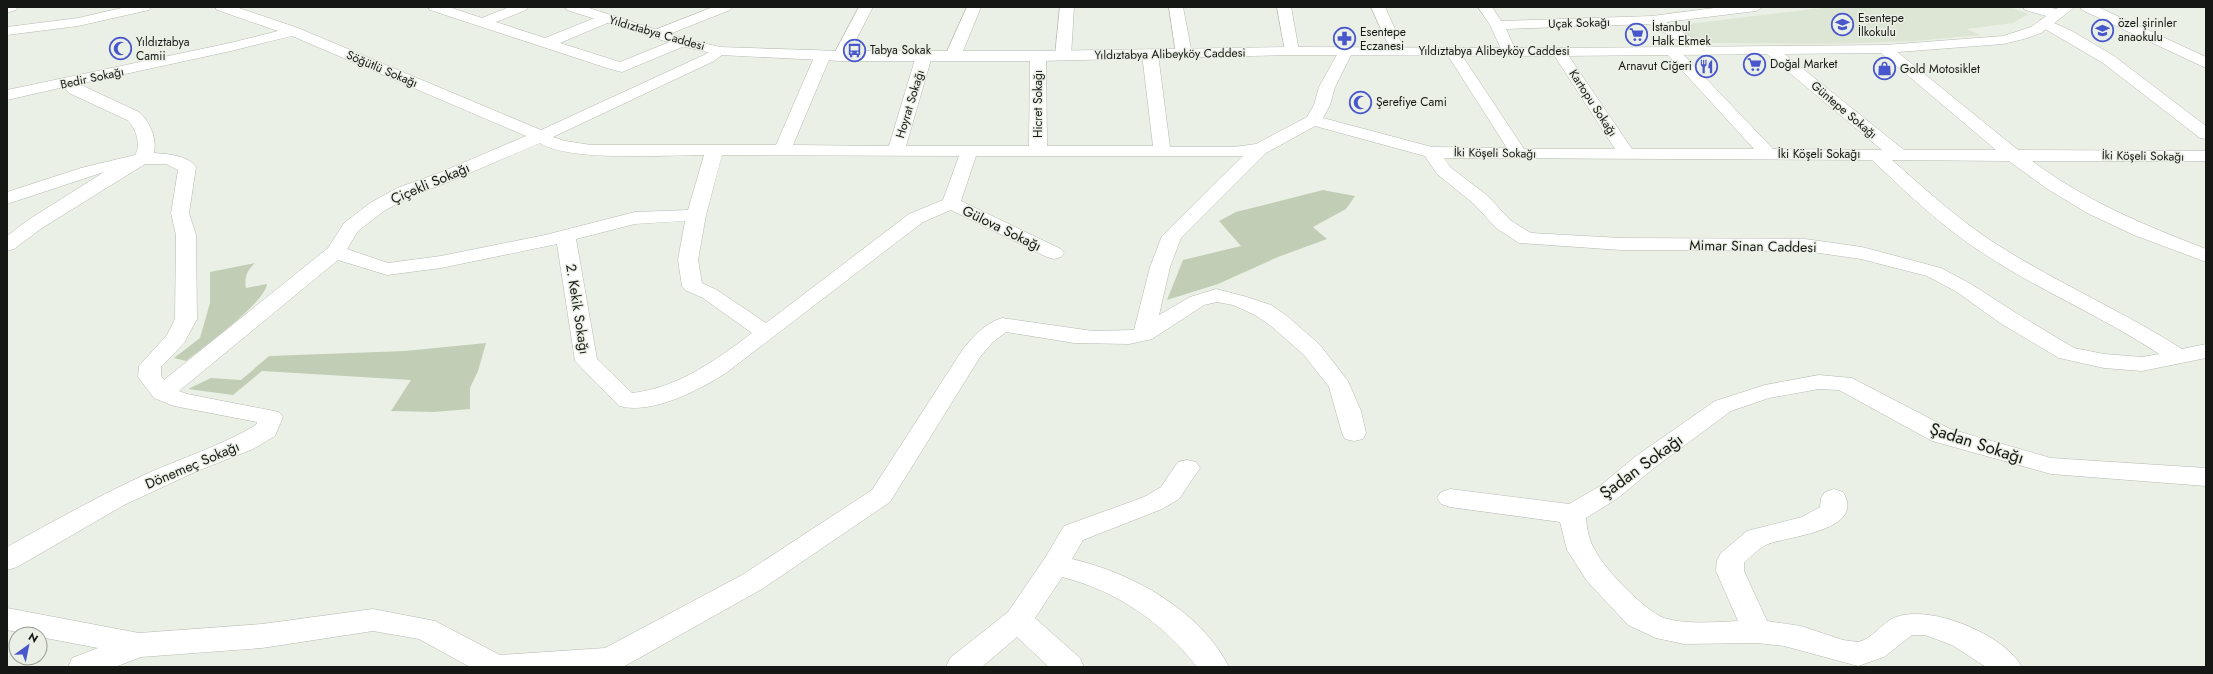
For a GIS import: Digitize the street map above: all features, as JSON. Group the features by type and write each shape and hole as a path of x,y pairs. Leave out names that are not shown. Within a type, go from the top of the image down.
{"street":[{"path":"7,9 11,7"},
{"path":"7,31 70,23 144,7"},
{"name":"Söğütlü Sokağı","path":"222,7 293,31 541,136 546,142 565,148 714,151 969,152 1234,152 1260,149"},
{"path":"435,7 622,67 682,42"},
{"path":"481,23 521,7"},
{"name":"Yıldıztabya Caddesi","path":"572,7 682,42 720,51"},
{"path":"657,34 725,7"},
{"path":"841,56 866,7"},
{"path":"953,56 974,7"},
{"path":"1063,56 1067,7"},
{"path":"1176,7 1184,54"},
{"path":"1284,7 1292,52"},
{"path":"1378,7 1398,51"},
{"path":"1485,7 1497,25 1509,51"},
{"name":"Uçak Sokağı","path":"1497,25 1570,24 1652,20 1756,7"},
{"path":"2030,7 2057,15 2075,38 2162,98 2206,134"},
{"path":"2087,7 2206,63"},
{"path":"1557,11 1570,24"},
{"name":"Yıldıztabya Alibeyköy Caddesi","path":"720,51 841,56 1063,56 1346,51 1559,52 1885,49 2003,40 2024,35 2057,15"},
{"path":"548,43 607,18"},
{"path":"1652,20 1704,51"},
{"name":"Bedir Sokağı","path":"7,95 231,47 293,31"},
{"path":"1885,49 2043,178 2104,214 2206,256"},
{"name":"Çiçekli Sokağı","path":"162,393 335,252 351,227 377,207 404,192 445,177 541,136 720,51"},
{"path":"1144,334 1160,267 1172,236 1260,149 1313,120 1322,105 1327,88 1346,51"},
{"path":"1452,51 1519,154"},
{"path":"1672,51 1768,154"},
{"name":"Güntepe Sokağı","path":"1772,51 1898,154"},
{"name":"Kartopu Sokağı","path":"1559,52 1627,154"},
{"path":"1150,54 1162,152"},
{"path":"782,151 823,55"},
{"name":"Hoyrat Sokağı","path":"896,151 924,56"},
{"name":"Hicret Sokağı","path":"1038,56 1038,152"},
{"path":"7,245 35,224 109,177 141,159 146,152 146,141 140,122 132,116 76,90 71,86 71,82"},
{"path":"1313,120 1432,152"},
{"path":"714,151 696,215 688,260 692,286 710,294 766,333 916,218 951,203 969,152"},
{"name":"İki Köşeli Sokağı","path":"1432,152 1519,154 2014,154 2206,156"},
{"name":"Mimar Sinan Caddesi","path":"1432,152 1443,170 1481,200 1503,224 1526,239 1621,244 1805,245 1862,253 1934,272 1964,288 2008,318 2067,353 2104,361 2142,364 2206,351"},
{"path":"1875,154 1950,222 2048,284 2093,305 2177,356"},
{"path":"7,198 109,166 141,159 167,159 187,167 180,213 186,235 186,319 176,338 150,366 149,377 162,393"},
{"name":"Gülova Sokağı","path":"951,203 1054,253"},
{"path":"335,252 387,270 441,262 566,236 635,218 696,215"},
{"name":"2. Kekik Sokağı","path":"566,236 586,360 627,401 641,400 672,391 704,377 766,333"},
{"path":"7,619 139,645 262,636 373,620 426,629 497,667 610,660 752,582 880,496 971,354 984,338 1002,325 1096,337 1131,338 1144,334 1196,301 1216,295 1240,301 1263,310 1279,321 1312,350 1340,386 1349,410 1354,432"},
{"name":"Şadan Sokağı","path":"1573,514 1609,492 1645,462 1723,406 1765,392 1819,382 1844,383 1941,435 2051,466 2206,477"},
{"name":"Dönemeç Sokağı","path":"7,560 115,499 186,466 244,443 266,430 271,417 182,401 162,393"},
{"path":"961,667 1018,620 1055,565 1073,533 1153,503 1170,493 1187,468"},
{"path":"1450,498 1573,514 1572,529 1588,564 1622,601 1644,621 1675,632 1757,632 1795,636 1858,654 1881,646 1894,632 1911,624 1936,627 1963,637 1986,649 2007,667"},
{"path":"1757,632 1730,571 1731,560 1758,538 1809,524 1827,517 1833,512 1834,498"},
{"path":"1055,565 1098,575 1145,599 1168,615 1214,667"},
{"path":"1018,620 1069,667"},
{"path":"83,667 139,645"}],"shaded area":[{"name":"Esentepe İlkokulu","path":"1830,7 2008,7 2028,14 2013,23 1967,29 1980,35 1914,41 1830,44 1703,43 1671,26"},
{"path":"1323,190 1355,196 1346,209 1313,227 1327,239 1278,257 1218,284 1167,300 1183,260 1241,246 1219,221 1236,212"},
{"path":"255,263 247,274 245,281 246,288 267,284 264,292 256,302 232,325 186,361 174,358 200,338 210,303 210,272"},
{"path":"486,343 478,371 470,388 470,409 434,412 391,411 411,380 262,371 233,395 188,389 211,378 241,380 269,356 405,351"}],"place":[{"name":"Esentepe İlkokulu","path":"1842,25"},
{"name":"özel şirinler anaokulu","path":"2103,30"},
{"name":"İstanbul Halk Ekmek","path":"1636,34"},
{"name":"Esentepe Eczanesi","path":"1344,39"},
{"name":"Yıldıztabya Camii","path":"121,49"},
{"name":"Tabya Sokak","path":"855,50"},
{"name":"Doğal Market","path":"1754,64"},
{"name":"Arnavut Ciğeri","path":"1707,66"},
{"name":"Gold Motosiklet","path":"1884,69"},
{"name":"Şerefiye Cami","path":"1360,102"}]}
